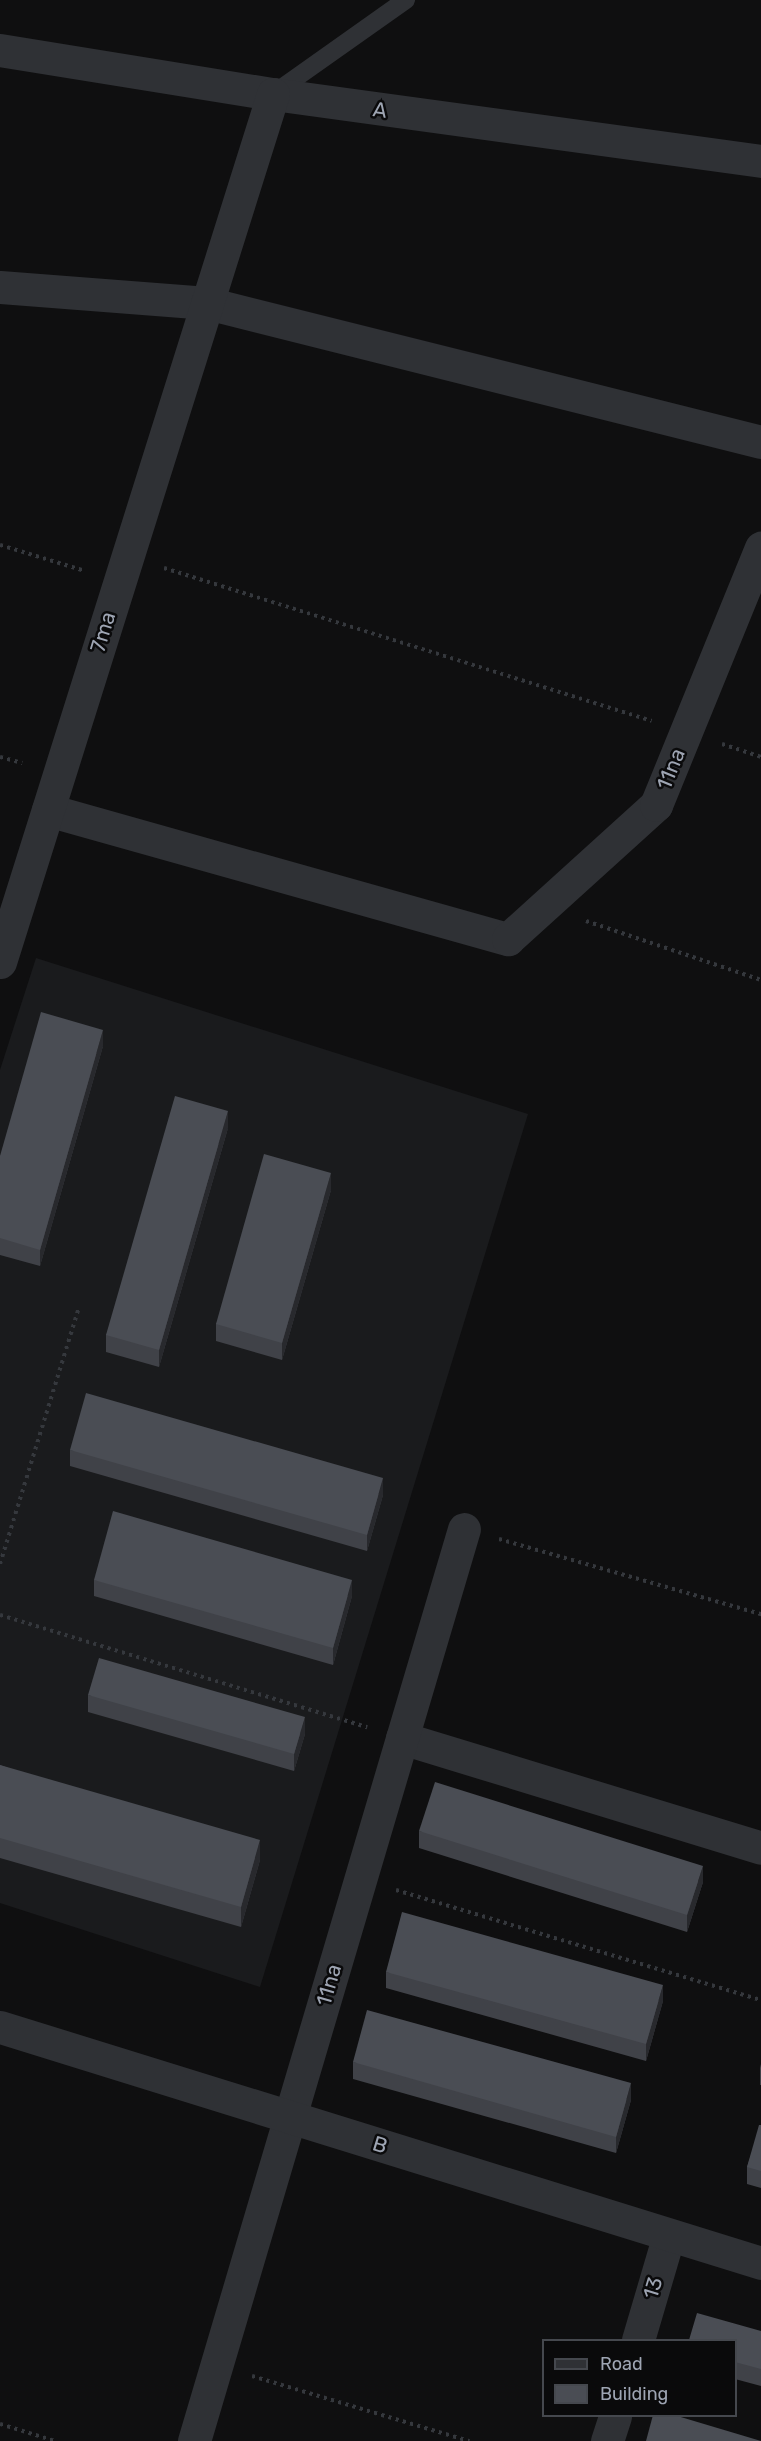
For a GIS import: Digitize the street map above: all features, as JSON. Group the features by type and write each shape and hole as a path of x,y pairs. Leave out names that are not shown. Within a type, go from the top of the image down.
{"street":[{"name":"A","path":"0,50 273,94 761,161"},
{"name":"7ma","path":"0,962 273,94"},
{"path":"0,287 207,303 761,442"},
{"name":"11na","path":"48,810 508,939 656,805 761,548"},
{"name":"11na","path":"194,2441 464,1529"},
{"path":"402,1738 761,1848"},
{"name":"B","path":"0,2027 761,2264"},
{"name":"13","path":"638,2339 669,2235"},
{"path":"607,2441 614,2417"}],"lane":[{"path":"273,94 406,0"}],"path":[{"path":"0,545 123,569 686,732 761,757"},
{"path":"544,907 761,980"},
{"path":"0,1564 79,1307"},
{"path":"464,1529 761,1614"},
{"path":"0,1615 402,1738"},
{"path":"360,1880 761,2000"},
{"path":"217,2366 469,2441"},
{"path":"0,2424 55,2441"}],"shaded area":[{"path":"36,958 528,1114 260,1987 0,1903 0,1070"}],"building":[{"path":"41,1012 103,1030 40,1250 0,1238 0,1156"},
{"path":"175,1096 228,1111 159,1350 106,1335"},
{"path":"264,1154 331,1173 282,1343 216,1324"},
{"path":"86,1393 383,1478 367,1535 70,1450"},
{"path":"113,1511 352,1580 333,1648 94,1580"},
{"path":"99,1658 305,1717 294,1754 88,1695"},
{"path":"0,1765 260,1840 241,1907 0,1838"},
{"path":"435,1782 703,1866 687,1915 419,1831"},
{"path":"402,1912 663,1985 646,2044 386,1972"},
{"path":"367,2010 631,2083 616,2137 353,2062"},
{"path":"759,2125 761,2125 761,2171 747,2167"},
{"path":"697,2313 761,2331 761,2369 737,2363 737,2339 689,2339"},
{"path":"652,2417 681,2417 761,2441 646,2441"}]}
